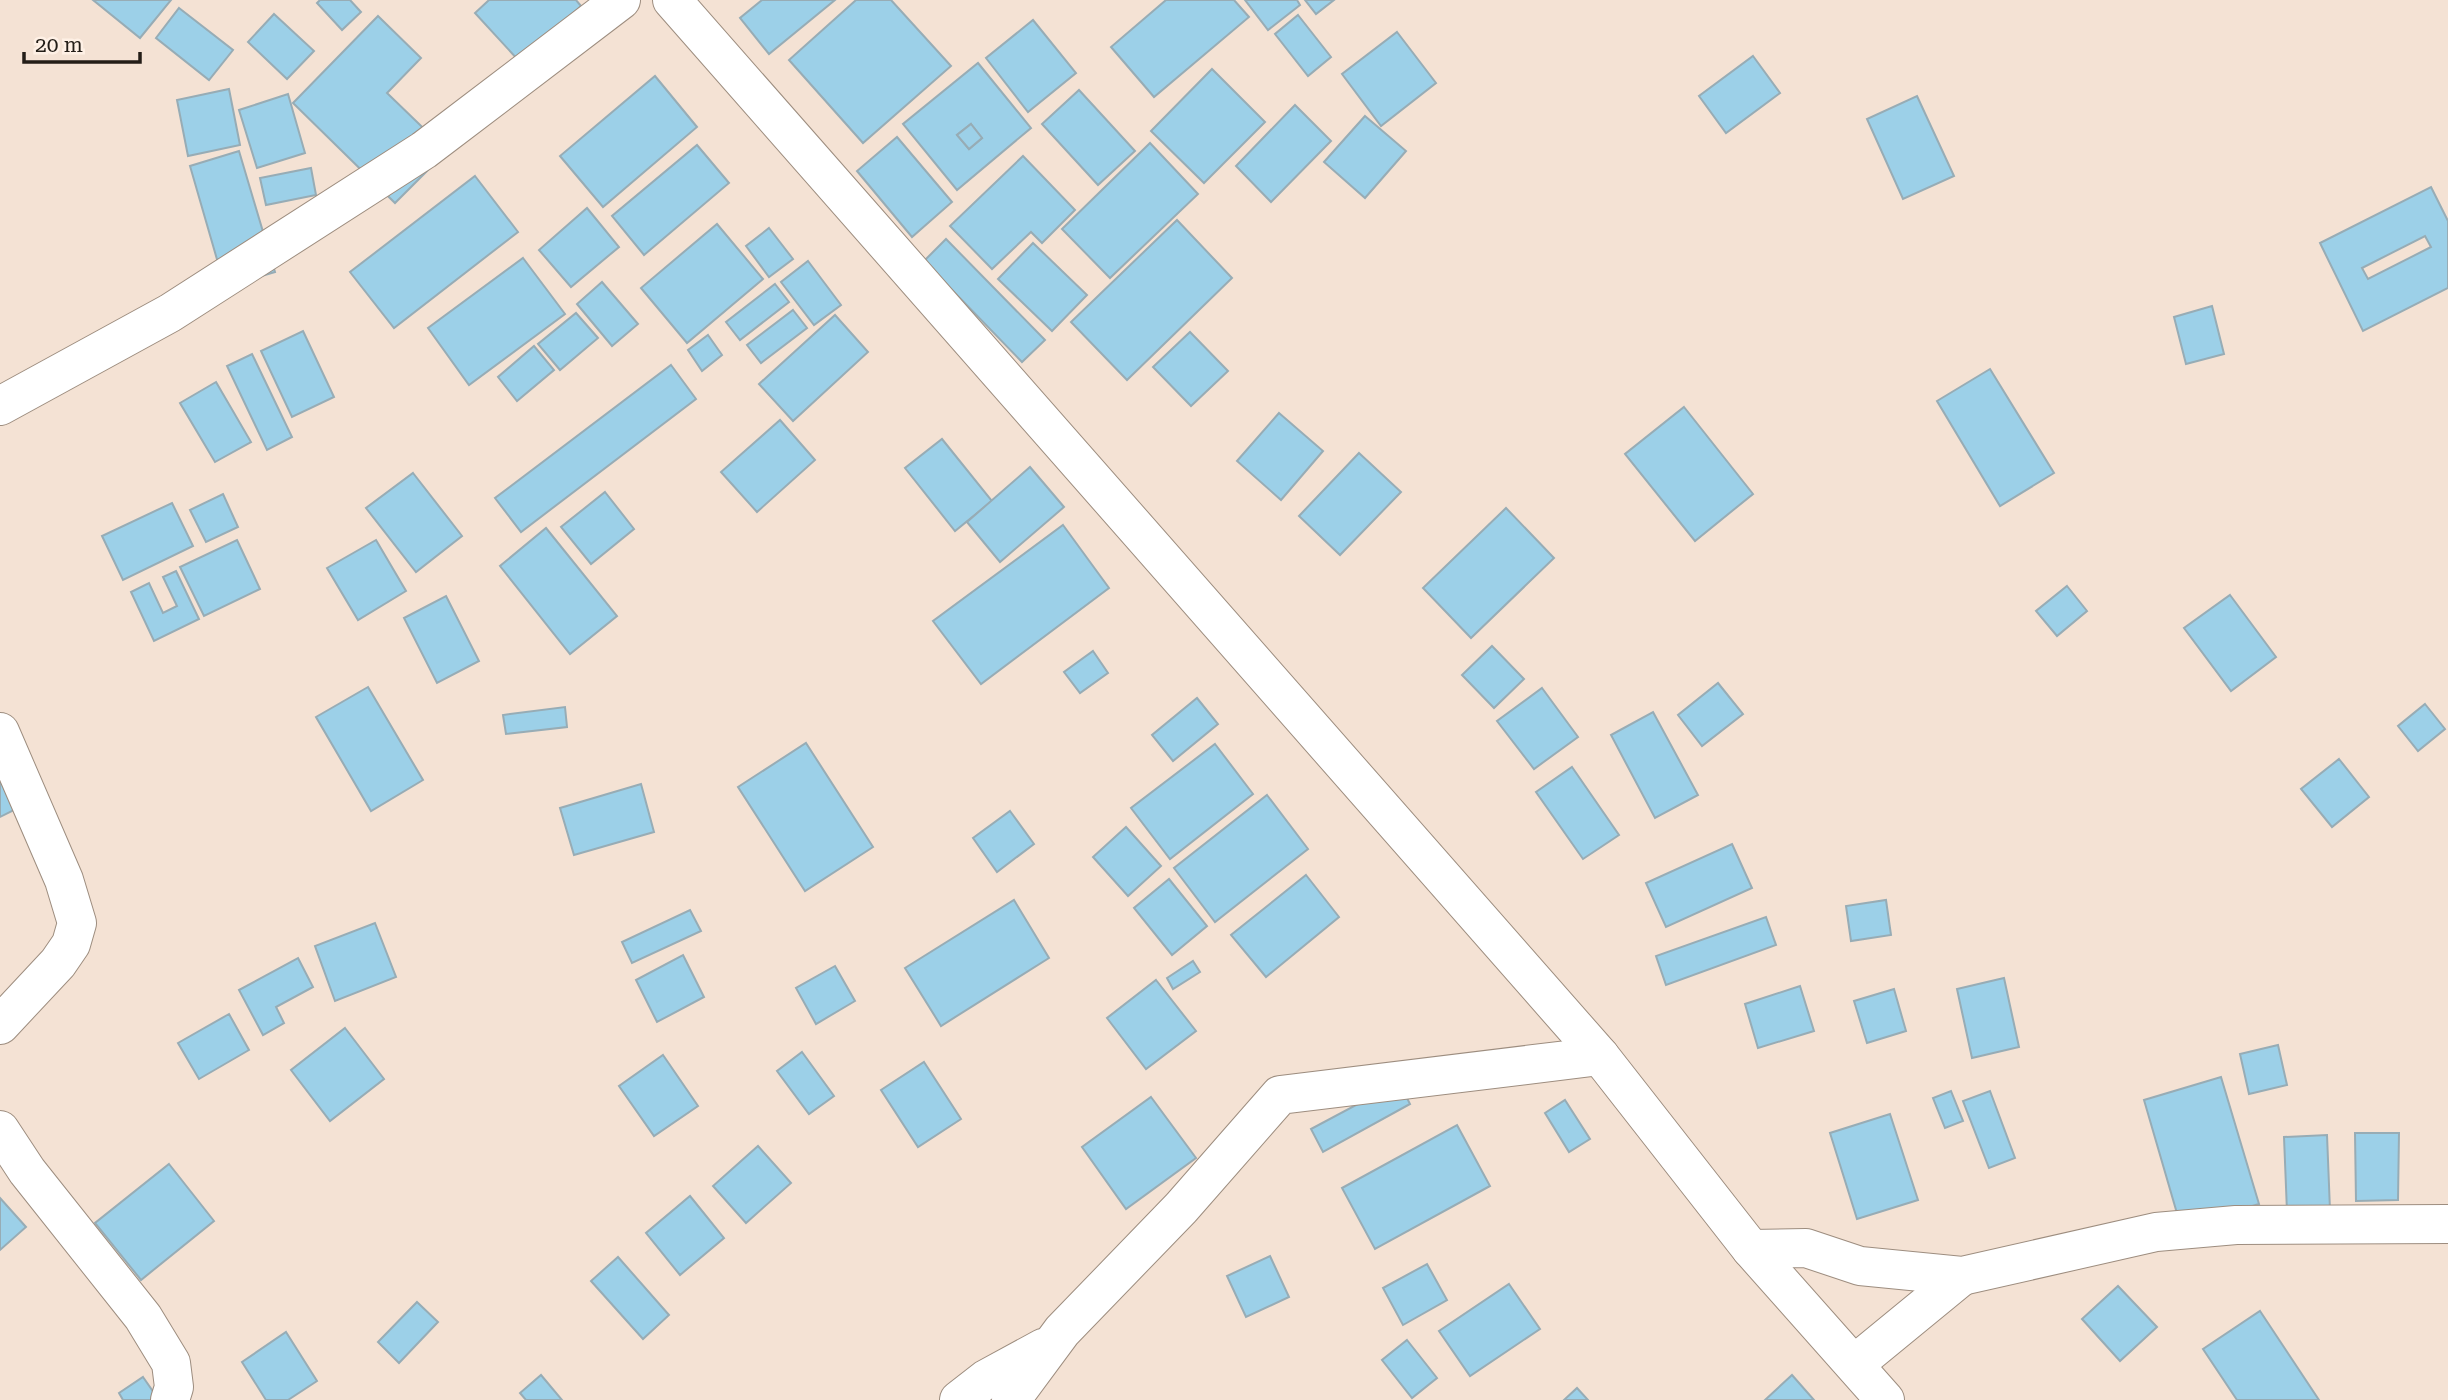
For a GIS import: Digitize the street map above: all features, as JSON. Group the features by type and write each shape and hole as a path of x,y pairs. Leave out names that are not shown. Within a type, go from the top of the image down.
{"street":[{"path":"0,406 170,313 424,150 621,0"},
{"path":"672,0 1600,1056 1751,1250 1856,1363 1885,1400"},
{"path":"0,732 64,880 76,923 71,943 58,963 0,1025"},
{"path":"1012,1400 1055,1342 1181,1208 1280,1095 1600,1056"},
{"path":"0,1130 27,1171 143,1317 171,1363 174,1387 170,1400"},
{"path":"1751,1250 1806,1248 1860,1266 1962,1276 2155,1232 2236,1225 2448,1224"},
{"path":"1856,1363 1962,1276"},
{"path":"959,1400 986,1379 1055,1342"}],"building":[{"path":"93,0 171,0 140,38"},
{"path":"320,0 350,0 361,12 342,30 317,3"},
{"path":"489,0 576,0 581,6 520,62 475,13"},
{"path":"762,0 835,0 769,54 740,18"},
{"path":"856,0 891,0 951,66 863,143 789,60"},
{"path":"1166,0 1234,0 1249,17 1154,97 1111,47"},
{"path":"1245,0 1297,0 1300,5 1268,30"},
{"path":"1305,0 1334,0 1316,14"},
{"path":"179,8 233,50 209,80 156,38"},
{"path":"274,14 314,51 287,79 248,42"},
{"path":"1298,15 1331,57 1308,76 1275,34"},
{"path":"378,16 421,58 387,93 447,151 395,203 293,103"},
{"path":"1033,20 1076,73 1028,112 986,58"},
{"path":"1397,32 1436,83 1381,126 1342,74"},
{"path":"1753,56 1780,93 1726,133 1699,96"},
{"path":"978,63 1031,128 957,190 903,124","holes":["971,124 982,138 969,149 957,135"]},
{"path":"1212,69 1265,122 1204,183 1151,131"},
{"path":"655,76 697,127 603,207 560,156"},
{"path":"229,89 240,145 188,156 177,100"},
{"path":"1079,90 1135,151 1098,185 1042,124"},
{"path":"288,94 305,153 257,168 239,110"},
{"path":"1917,96 1954,176 1903,199 1867,119"},
{"path":"1295,105 1331,141 1271,202 1236,166"},
{"path":"1365,116 1406,151 1365,198 1324,162"},
{"path":"971,124 982,138 969,149 957,135"},
{"path":"897,137 952,202 912,237 857,171"},
{"path":"1150,143 1198,194 1110,278 1062,229"},
{"path":"697,145 729,183 644,255 612,216"},
{"path":"239,151 275,272 225,287 190,166"},
{"path":"1023,156 1075,210 1042,243 1031,232 992,269 950,226"},
{"path":"311,168 316,195 266,205 260,178"},
{"path":"475,176 518,232 394,328 350,272"},
{"path":"2431,187 2448,221 2448,288 2363,331 2320,243","holes":["2425,236 2431,247 2368,279 2362,268"]},
{"path":"587,208 619,247 571,287 539,250"},
{"path":"1177,220 1232,278 1127,380 1071,322"},
{"path":"717,224 763,279 687,343 641,288"},
{"path":"769,228 793,259 769,277 746,246"},
{"path":"946,239 1045,340 1022,362 924,261"},
{"path":"1033,243 1087,295 1052,331 998,279"},
{"path":"523,258 565,314 469,385 428,328"},
{"path":"808,261 841,305 814,325 781,282"},
{"path":"602,282 638,324 612,346 577,304"},
{"path":"775,284 789,302 740,340 726,322"},
{"path":"2212,306 2224,354 2186,364 2174,317"},
{"path":"793,310 807,328 761,363 747,345"},
{"path":"576,313 598,338 560,370 538,344"},
{"path":"835,315 868,352 793,421 759,384"},
{"path":"303,331 334,397 292,417 261,351"},
{"path":"1190,332 1228,371 1191,406 1153,367"},
{"path":"708,335 722,355 702,371 688,350"},
{"path":"534,346 554,370 517,401 498,377"},
{"path":"252,354 292,437 267,450 227,366"},
{"path":"671,365 696,399 521,532 495,498"},
{"path":"1990,369 2054,473 2000,506 1937,401"},
{"path":"216,382 251,442 215,462 180,403"},
{"path":"1684,407 1753,494 1695,541 1625,454"},
{"path":"1279,413 1323,451 1281,500 1237,461"},
{"path":"780,420 815,460 757,512 721,472"},
{"path":"942,439 992,501 955,531 905,468"},
{"path":"1359,453 1401,492 1340,555 1299,516"},
{"path":"1030,467 1064,507 1000,562 967,522"},
{"path":"413,473 462,536 416,572 366,508"},
{"path":"605,492 634,529 591,564 561,527"},
{"path":"223,494 238,527 206,542 190,510"},
{"path":"172,503 193,546 123,580 102,536"},
{"path":"1506,508 1554,558 1471,638 1423,588"},
{"path":"1063,525 1109,588 981,684 933,621"},
{"path":"546,528 617,616 570,654 500,566"},
{"path":"237,540 260,589 204,616 180,567"},
{"path":"376,540 406,591 358,620 327,568"},
{"path":"176,571 199,619 154,641 131,592 149,583 163,613 177,606 163,577"},
{"path":"2067,586 2087,611 2057,636 2036,611"},
{"path":"2230,595 2276,657 2231,691 2184,628"},
{"path":"446,596 479,661 437,683 404,618"},
{"path":"1492,646 1524,679 1494,708 1462,675"},
{"path":"1093,651 1108,673 1080,693 1064,672"},
{"path":"1718,683 1743,714 1702,746 1678,715"},
{"path":"368,687 423,780 371,811 316,717"},
{"path":"1542,688 1578,737 1534,769 1497,721"},
{"path":"1197,698 1218,724 1173,761 1152,735"},
{"path":"2425,704 2445,729 2418,751 2398,726"},
{"path":"565,707 567,727 506,734 503,715"},
{"path":"1653,712 1698,795 1655,818 1611,735"},
{"path":"806,743 873,847 805,891 738,787"},
{"path":"1215,744 1253,794 1170,859 1131,808"},
{"path":"2339,759 2369,797 2332,827 2301,789"},
{"path":"1572,767 1619,835 1583,859 1536,792"},
{"path":"0,773 16,809 0,817"},
{"path":"641,784 654,832 574,855 560,808"},
{"path":"1267,795 1308,849 1215,922 1174,868"},
{"path":"1010,811 1034,844 997,872 973,838"},
{"path":"1126,827 1161,866 1128,896 1093,857"},
{"path":"1732,844 1752,888 1666,927 1646,883"},
{"path":"1306,875 1339,917 1266,977 1231,935"},
{"path":"1169,879 1207,926 1172,955 1134,908"},
{"path":"1014,900 1049,958 941,1026 905,968"},
{"path":"1886,900 1891,935 1851,941 1846,906"},
{"path":"690,910 701,931 632,963 622,942"},
{"path":"1766,917 1776,945 1666,985 1656,956"},
{"path":"375,923 396,977 335,1001 315,946"},
{"path":"683,955 704,997 657,1022 636,980"},
{"path":"298,958 313,987 276,1007 284,1023 263,1035 239,990"},
{"path":"1193,961 1200,972 1173,989 1167,978"},
{"path":"835,966 855,1001 816,1024 796,988"},
{"path":"2004,978 2019,1047 1972,1058 1957,989"},
{"path":"1156,980 1196,1031 1146,1069 1107,1018"},
{"path":"1800,986 1814,1031 1758,1048 1745,1004"},
{"path":"1894,989 1906,1031 1867,1043 1854,1001"},
{"path":"229,1014 249,1050 199,1079 178,1043"},
{"path":"345,1028 384,1079 330,1121 291,1070"},
{"path":"2278,1045 2287,1085 2249,1094 2240,1054"},
{"path":"802,1052 834,1096 809,1114 777,1071"},
{"path":"663,1055 698,1106 654,1136 619,1086"},
{"path":"924,1062 961,1119 918,1147 881,1090"},
{"path":"2221,1077 2259,1204 2181,1227 2144,1100"},
{"path":"1399,1082 1410,1104 1323,1152 1311,1129"},
{"path":"1951,1091 1963,1121 1945,1128 1933,1098"},
{"path":"1990,1091 2015,1158 1989,1168 1963,1101"},
{"path":"1151,1097 1196,1158 1126,1209 1082,1147"},
{"path":"1565,1100 1590,1139 1569,1152 1545,1113"},
{"path":"1890,1114 1918,1200 1857,1219 1830,1133"},
{"path":"1457,1125 1490,1186 1375,1249 1342,1188"},
{"path":"2355,1133 2399,1133 2398,1200 2356,1201"},
{"path":"2327,1135 2330,1210 2287,1212 2284,1137"},
{"path":"758,1146 791,1183 746,1223 713,1186"},
{"path":"169,1164 214,1221 141,1280 95,1223"},
{"path":"690,1196 724,1238 680,1275 646,1233"},
{"path":"0,1198 26,1227 0,1250"},
{"path":"1270,1256 1289,1297 1246,1317 1227,1276"},
{"path":"618,1257 669,1315 643,1339 591,1281"},
{"path":"1427,1264 1447,1300 1403,1325 1383,1288"},
{"path":"1509,1284 1540,1329 1470,1376 1439,1331"},
{"path":"2118,1286 2157,1327 2120,1361 2082,1319"},
{"path":"417,1302 438,1322 399,1363 378,1342"},
{"path":"2260,1311 2319,1400 2237,1400 2203,1349"},
{"path":"286,1332 317,1381 288,1400 266,1400 242,1362"},
{"path":"1407,1340 1437,1378 1412,1398 1382,1360"},
{"path":"541,1375 562,1400 526,1400 520,1393"},
{"path":"1792,1375 1814,1400 1765,1400"},
{"path":"143,1377 159,1400 123,1400 119,1393"},
{"path":"1577,1388 1588,1400 1564,1400"}]}
